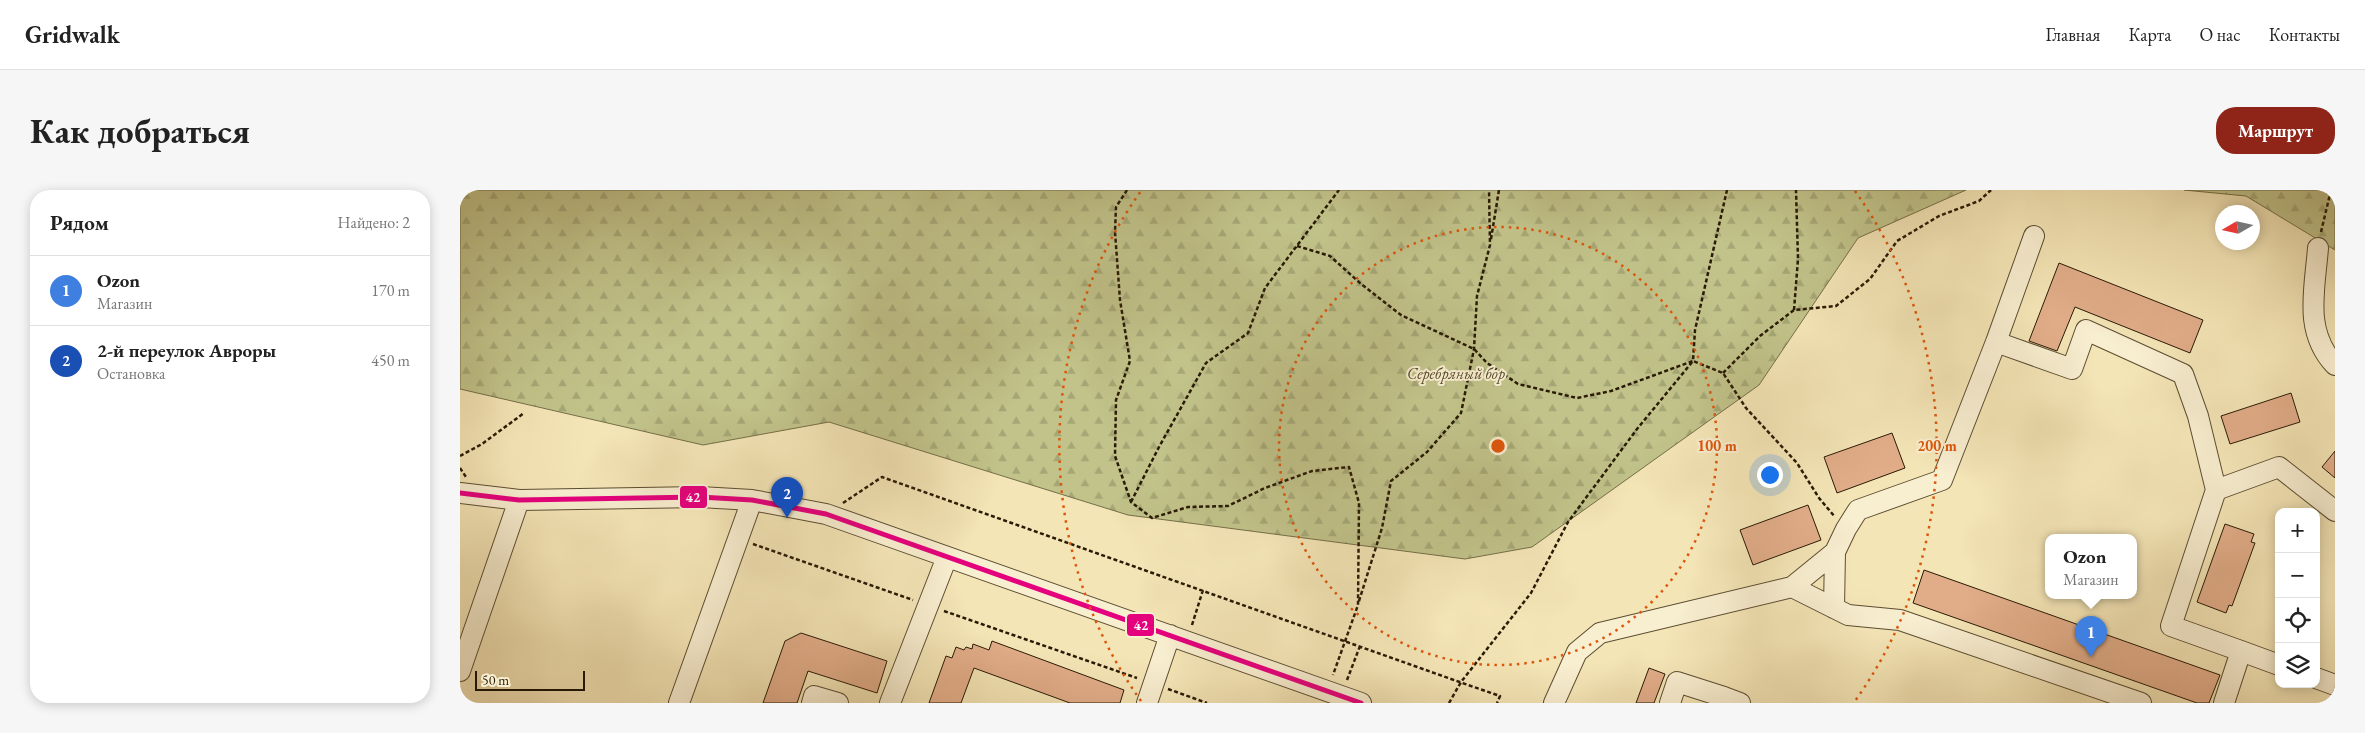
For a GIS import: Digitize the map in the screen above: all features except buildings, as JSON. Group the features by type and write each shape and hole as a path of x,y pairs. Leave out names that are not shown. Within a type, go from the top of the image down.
{"street":[{"path":"1834,608 1835,552 1858,510 1942,480 1996,342 2034,236"},
{"path":"2318,248 2312,320 2323,352 2335,364"},
{"path":"1996,342 2072,369 2086,330 2182,374 2198,416 2216,490 2171,626 2275,664"},
{"path":"2216,490 2278,466 2335,511"},
{"path":"460,493 519,500 700,497 752,500 826,514 1361,703"},
{"path":"460,671 464,646 519,500"},
{"path":"678,703 752,500"},
{"path":"1554,703 1577,652 1600,633 1792,587 1835,552"},
{"path":"890,703 947,557"},
{"path":"1792,587 1848,615 1900,620 2141,703"},
{"path":"1150,694 1179,638"},
{"path":"2224,703 2241,651"},
{"path":"2320,679 2335,685"},
{"path":"1670,703 1677,682 1729,701"},
{"path":"812,703 814,696 838,703"}],"path":[{"path":"1127,190 1116,208 1115,232 1120,300 1130,361 1116,400 1115,456 1131,502 1152,518 1188,507 1228,506 1265,488 1312,471 1349,467 1359,503 1358,605"},
{"path":"1131,502 1159,447 1206,364 1248,333 1265,288 1339,190"},
{"path":"1489,190 1490,245"},
{"path":"1334,694 1346,641 1382,528 1391,481 1427,452 1462,413 1474,349 1477,296 1490,245 1499,190"},
{"path":"1449,703 1461,682 1531,593 1568,522 1637,430 1693,362 1695,330 1727,190"},
{"path":"1794,310 1798,259 1796,190"},
{"path":"1723,373 1760,336 1794,310 1836,306 1870,279 1897,241 1939,216 1979,201 1991,190"},
{"path":"2318,248 2331,190"},
{"path":"1297,246 1330,256 1360,283 1401,315 1474,349 1487,364 1518,384 1577,398 1611,391 1693,362 1723,373 1746,408 1797,463 1819,498 1846,529"},
{"path":"460,456 482,444 524,413"},
{"path":"826,514 882,477 1500,696 1498,703"},
{"path":"738,538 928,605 1150,694 1207,703"},
{"path":"1179,638 1203,590"},
{"path":"1334,694 1360,646"}],"green space":[{"name":"Серебряный бор","path":"460,190 1966,190 1858,238 1759,385 1532,547 1465,559 1128,515 829,422 703,445 460,389"},
{"path":"2184,190 2335,190 2335,250 2246,196"}],"transit line":[{"name":"42","path":"460,493 519,500 700,497 752,500 826,514 1361,703"}],"place":[{"name":"2-й переулок Авроры","path":"787,518"},
{"name":"Ozon","path":"2091,657"}]}
